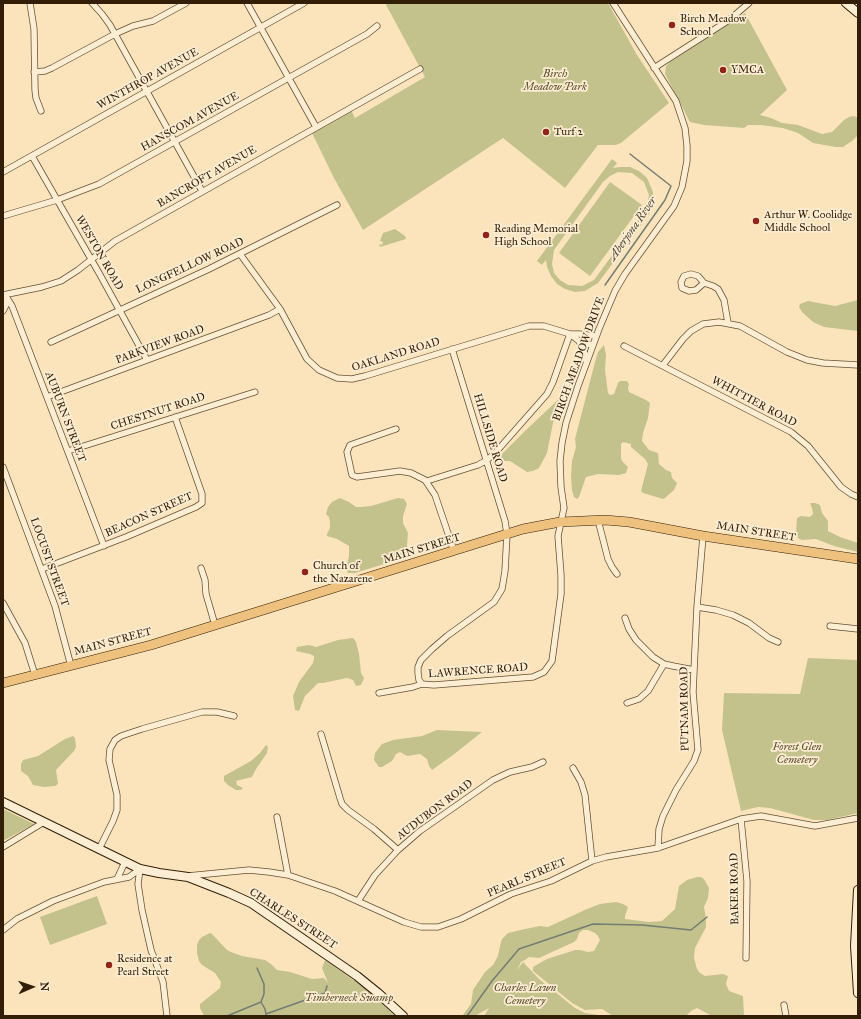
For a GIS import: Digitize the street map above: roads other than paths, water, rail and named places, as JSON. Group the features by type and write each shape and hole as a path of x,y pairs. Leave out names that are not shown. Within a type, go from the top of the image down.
{"main road":[{"name":"MAIN STREET","path":"3,683 151,645 507,534 560,522 598,520 629,522 703,536 858,559"}],"street":[{"path":"30,3 34,29 34,90 41,111"},
{"path":"92,3 102,14 115,34 202,191"},
{"path":"34,72 45,71 52,68 115,34 134,26 153,21 186,3"},
{"path":"247,3 290,77 316,127"},
{"name":"WINTHROP AVENUE","path":"3,172 304,3"},
{"name":"BIRCH MEADOW DRIVE","path":"560,522 564,508 560,470 562,442 569,411 592,345 608,306 621,280 670,212 680,194 684,181 687,161 687,146 684,124 676,101 613,3"},
{"path":"654,68 717,29 735,16 749,3"},
{"path":"846,3 858,12"},
{"name":"HANSCOM AVENUE","path":"3,216 57,200 94,186 367,34 377,26"},
{"name":"BANCROFT AVENUE","path":"4,295 33,290 56,283 73,274 115,241 420,68"},
{"name":"WESTON ROAD","path":"32,156 147,360"},
{"name":"LONGFELLOW ROAD","path":"51,342 240,254 336,205"},
{"name":"OAKLAND ROAD","path":"240,254 280,309 310,362 324,374 337,378 346,380 358,378 532,325 546,326 570,334 596,336"},
{"path":"704,283 712,286 720,292 726,307 728,323"},
{"path":"3,311 6,304 4,295"},
{"name":"AUBURN STREET","path":"4,295 12,306 104,546"},
{"name":"PARKVIEW ROAD","path":"47,397 269,315 280,309"},
{"path":"663,365 683,339 693,329 708,323 728,323 745,328 787,352 804,359 823,363 858,365"},
{"path":"427,481 473,467 487,460 496,452 545,398 553,382 570,334"},
{"name":"OAKLAND ROAD","path":"570,334 578,341 584,351 586,363"},
{"name":"OAKLAND ROAD","path":"578,341 592,345"},
{"name":"WHITTIER ROAD","path":"624,346 759,415 800,438 836,482 846,491 858,497"},
{"name":"HILLSIDE ROAD","path":"422,684 418,678 418,669 419,663 426,654 447,636 491,604 499,595 504,579 507,534 505,521 452,349"},
{"name":"CHESTNUT ROAD","path":"68,451 255,392"},
{"name":"BEACON STREET","path":"42,569 104,546 196,507 202,502 202,494 175,417"},
{"path":"396,429 352,443 348,447 352,475 357,477 391,471 400,471 416,475 427,481 435,495 454,551"},
{"name":"LOCUST STREET","path":"3,467 57,612 71,666"},
{"path":"598,520 608,559 617,574"},
{"name":"LAWRENCE ROAD","path":"379,693 422,684 434,686 518,679 538,676 547,670 553,658 561,602 561,575 558,536 560,522"},
{"name":"PUTNAM ROAD","path":"658,848 659,829 663,816 697,754 698,739 693,700 697,607 703,536"},
{"path":"202,568 215,625"},
{"path":"3,603 25,643 35,675"},
{"path":"697,607 733,615 749,623 769,638 778,642"},
{"path":"625,618 629,629 639,644 653,657 664,664 694,670"},
{"path":"830,626 858,629"},
{"path":"627,703 639,699 648,690 664,664"},
{"path":"99,849 112,825 117,810 118,795 109,760 110,749 115,740 121,736 142,729 202,712 221,712 234,716"},
{"path":"321,734 342,804 398,850"},
{"name":"AUDUBON ROAD","path":"358,901 375,875 398,850 420,831 493,780 510,772 532,767 543,762"},
{"path":"573,768 581,782 585,795 592,861"},
{"name":"CHARLES STREET","path":"3,802 140,869 159,874 185,876 236,895 262,910 364,981 403,1016"},
{"path":"277,817 288,875"},
{"name":"PEARL STREET","path":"185,876 249,870 288,875 318,884 404,922 421,927 438,927 461,919 511,894 551,882 592,861 606,857 658,848 741,819 769,817 803,825 815,826 858,818"},
{"name":"BAKER ROAD","path":"741,819 744,836 747,881 746,958"},
{"path":"3,847 44,822"},
{"path":"117,879 125,862"},
{"path":"3,930 17,920 53,901 93,886 129,877 140,869"},
{"path":"140,869 138,884 142,910 151,950 163,982 167,1016"},
{"path":"858,890 855,946 858,993"},
{"path":"784,1005 786,1016"}],"waterway":[{"name":"Aberjona River","path":"605,285 665,200 671,186 630,154"},
{"path":"467,1016 492,981 519,949 593,924 642,925 691,930 707,917"},
{"path":"257,968 264,984 264,994 261,1002"},
{"path":"266,1016 266,1014 325,993 327,986"},
{"path":"227,1016 261,1002 266,1014"}],"place":[{"name":"Birch Meadow School","path":"672,25"},
{"name":"YMCA","path":"723,70"},
{"name":"Turf 2","path":"546,132"},
{"name":"Arthur W. Coolidge Middle School","path":"756,221"},
{"name":"Reading Memorial High School","path":"486,235"},
{"name":"Church of the Nazarene","path":"305,572"},
{"name":"Residence at Pearl Street","path":"109,965"}],"park label":[{"name":"Birch Meadow Park","path":"555,80"},
{"name":"Forest Glen Cemetery","path":"797,753"},
{"name":"Charles Lawn Cemetery","path":"525,994"},
{"name":"Timberneck Swamp","path":"349,998"}]}
